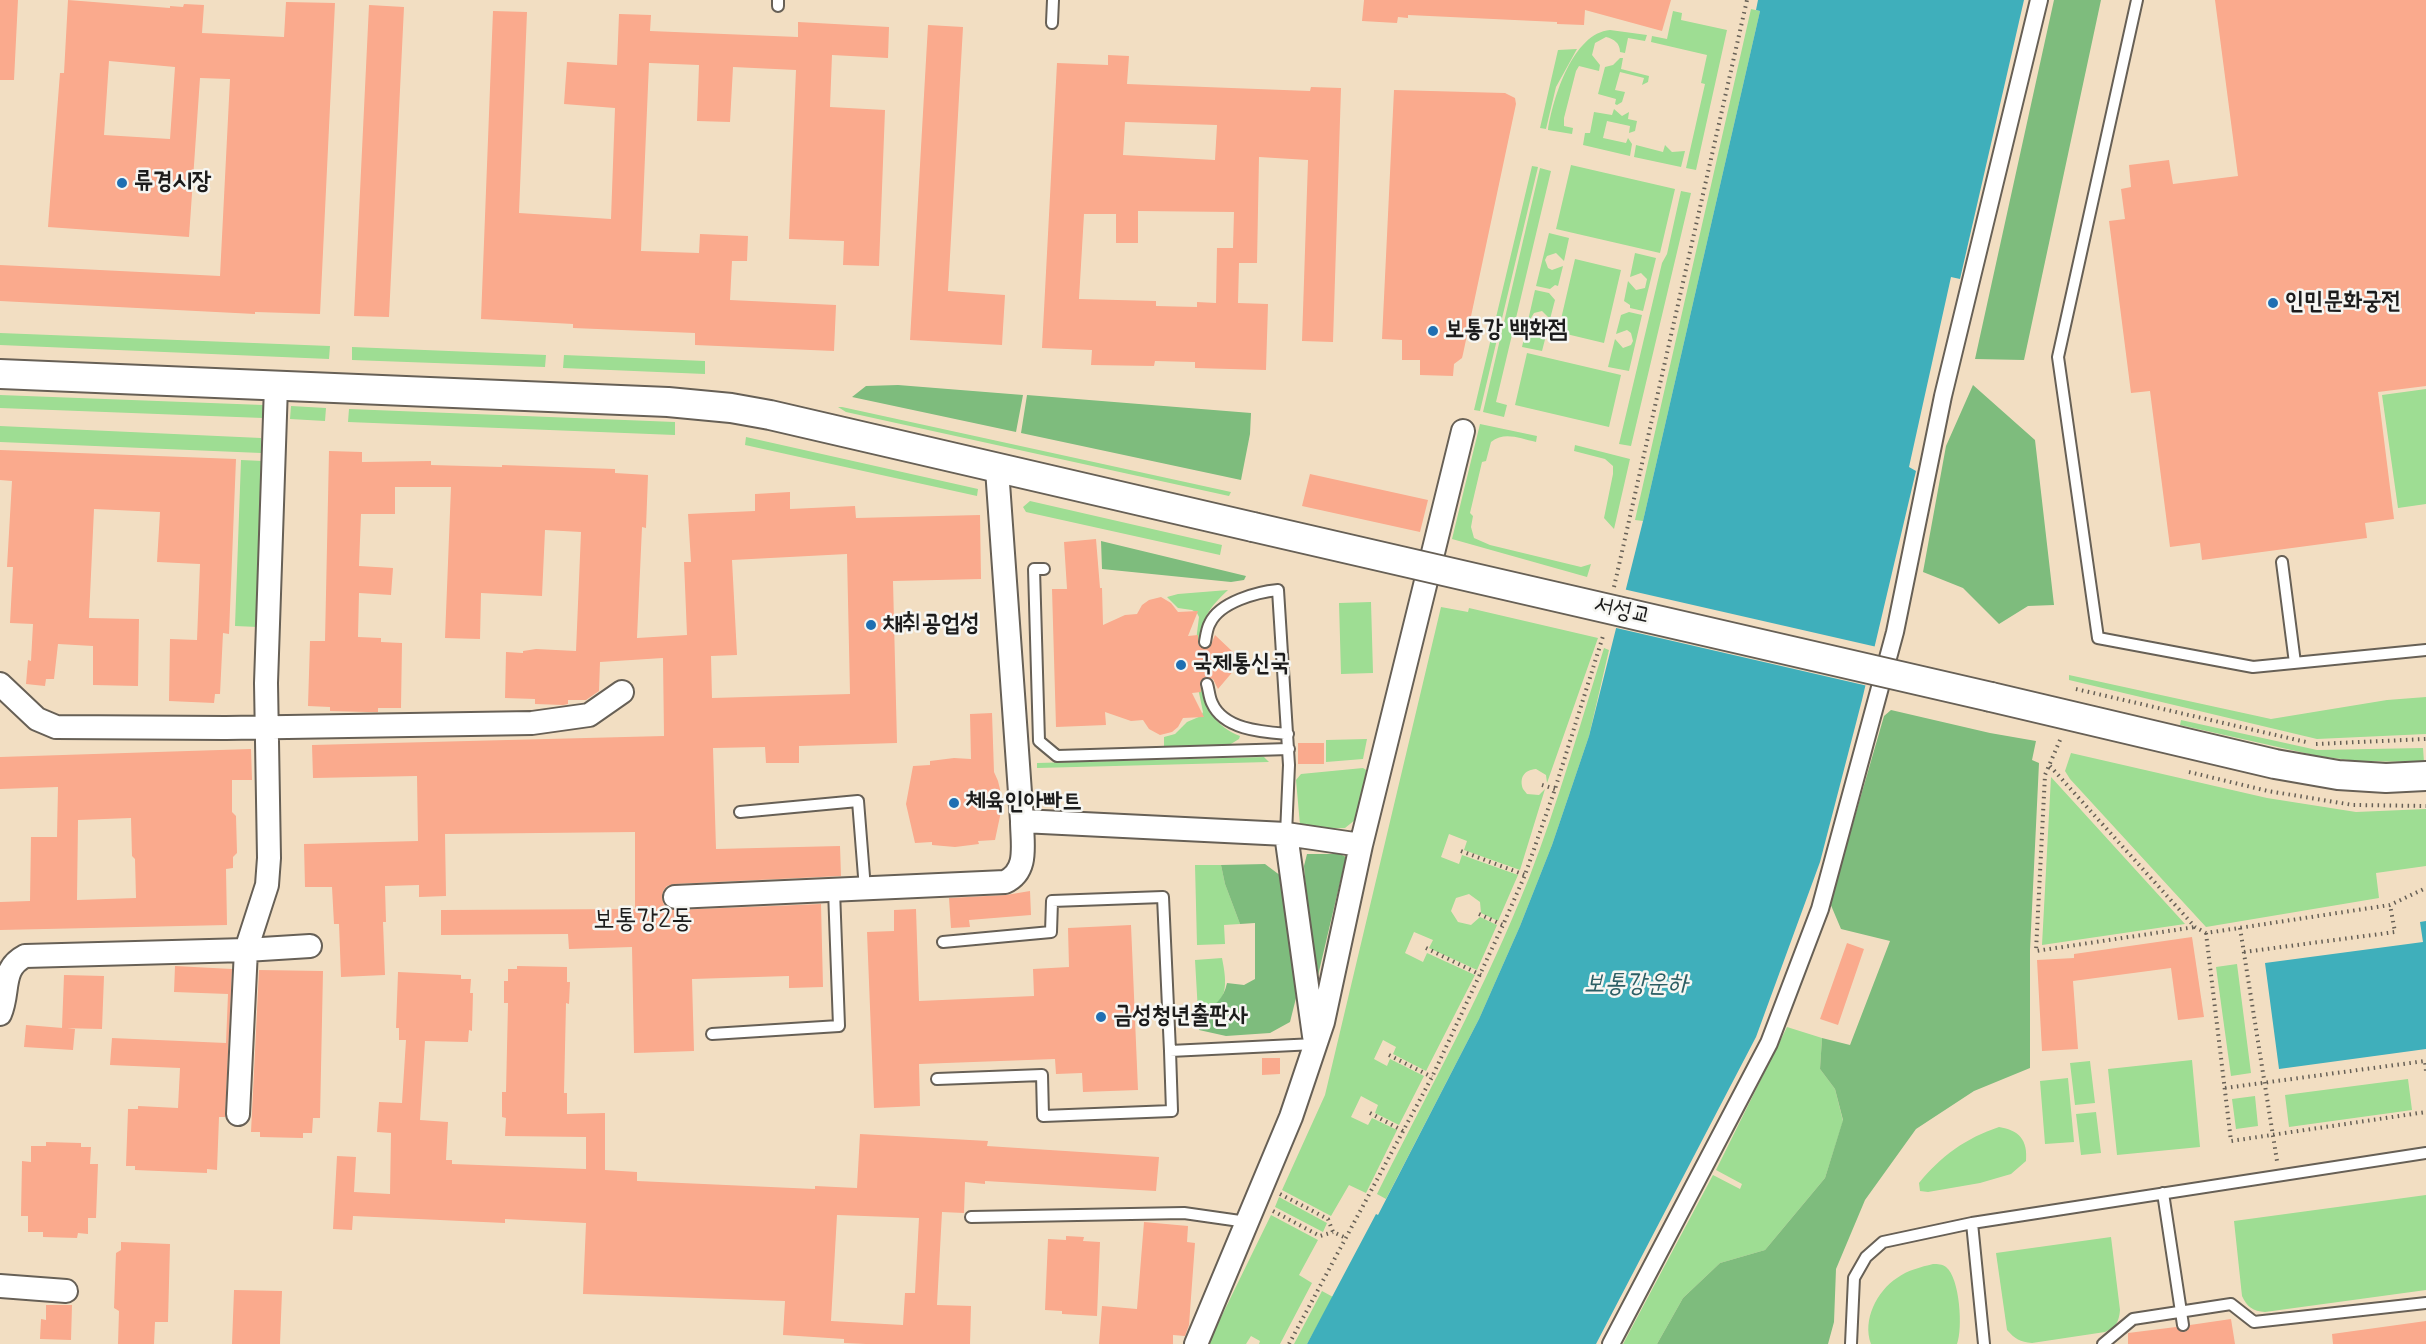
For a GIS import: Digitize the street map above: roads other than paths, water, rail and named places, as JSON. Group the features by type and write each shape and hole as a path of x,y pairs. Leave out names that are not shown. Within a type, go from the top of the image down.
{"street":[{"path":"1611,1344 1769,1043 1820,909 1895,632 1943,396 2038,0"},
{"name":"서성교","path":"0,374 656,402 731,408 770,415 2275,764 2338,775 2386,778 2426,776"},
{"path":"238,1114 246,950 267,885 269,858 266,684 276,386"},
{"path":"1196,1344 1291,1117 1323,1022 1361,845 1463,431"},
{"path":"675,897 1005,882 1016,877 1022,865 1022,821 997,469"},
{"path":"0,684 37,719 56,727 532,723 589,715 622,692"},
{"path":"1022,821 1286,834 1361,845"},
{"path":"1286,834 1315,1044"},
{"path":"0,1014 9,969 14,961 25,956 310,946"},
{"path":"0,1286 66,1291"}],"lane":[{"path":"1052,23 1053,0"},
{"path":"2137,0 2058,357 2098,638 2253,667 2426,650"},
{"path":"2283,562 2295,663"},
{"path":"1044,569 1034,569 1039,741 1057,756 1289,749"},
{"path":"1205,642 1210,622 1221,611 1237,600 1260,592 1278,590 1289,749 1286,834"},
{"path":"1207,684 1212,704 1222,716 1241,727 1288,734"},
{"path":"740,812 858,801 866,889"},
{"path":"712,1034 839,1026 834,890"},
{"path":"937,1079 1042,1075 1043,1116 1172,1111 1163,897 1052,901 1051,932 943,942"},
{"path":"1170,1052 1315,1044"},
{"path":"1851,1344 1854,1278 1866,1257 1883,1242 1972,1223 2426,1154"},
{"path":"2163,1193 2183,1325"},
{"path":"971,1217 1184,1213 1247,1222"},
{"path":"1972,1223 1984,1344"},
{"path":"2103,1344 2133,1320 2231,1304 2254,1322 2426,1303"}],"water":[{"name":"보통강운하","path":"1758,0 2024,0 1960,279 1951,277 1909,467 1916,471 1862,700 1820,862 1756,1037 1596,1344 1307,1344 1376,1214 1378,1215 1479,1019 1520,926 1552,845 1589,736 1643,521 1760,11 1756,10"},
{"path":"2426,921 2426,1049 2279,1069 2265,963 2423,942 2420,922"}],"place":[{"name":"류경시장","path":"122,183"},
{"name":"인민문화궁전","path":"2273,303"},
{"name":"보통강 백화점","path":"1433,331"},
{"name":"채취공업성","path":"871,625"},
{"name":"국제통신국","path":"1181,665"},
{"name":"체육인아빠트","path":"954,803"},
{"name":"금성청년출판사","path":"1101,1017"}],"district":[{"name":"보통강2동","path":"643,921"}]}
